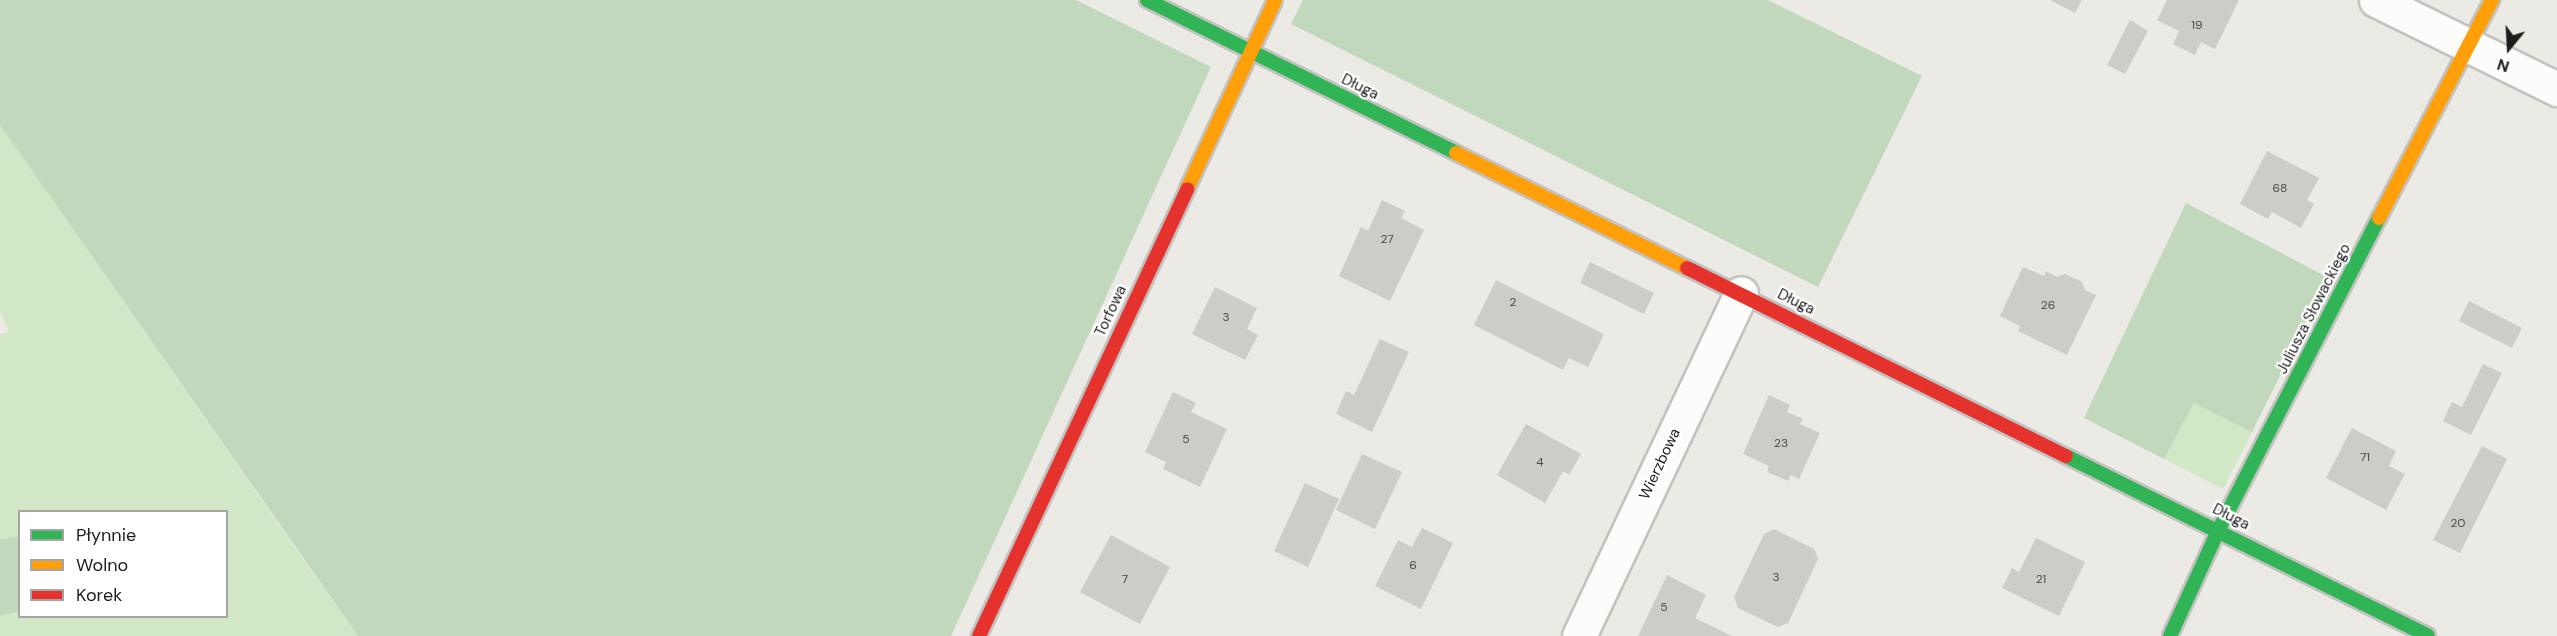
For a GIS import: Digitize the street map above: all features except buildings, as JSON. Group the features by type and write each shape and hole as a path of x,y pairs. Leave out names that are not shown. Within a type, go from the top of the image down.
{"street":[{"name":"Długa","path":"1147,0 2219,529 2428,636"},
{"name":"Torfowa","path":"979,636 1275,0"},
{"path":"2376,0 2557,89"},
{"name":"Juliusza Słowackiego","path":"2170,636 2219,529 2492,0"},
{"name":"Wierzbowa","path":"1579,636 1741,293"}],"green space":[{"path":"0,0 1076,0 1211,67 951,636 358,636 0,125"},
{"path":"1303,0 1768,0 1922,76 1818,287 1291,24"},
{"path":"0,125 358,636 0,636 0,616 18,611 18,618 228,618 228,510 18,510 18,536 0,540 0,334 9,332 0,312"},
{"path":"2186,203 2329,278 2252,432 2194,403 2164,459 2084,418"},
{"path":"2194,402 2252,432 2223,489 2164,459"},
{"path":"18,536 18,611 0,616 0,540"}],"traffic: fast":[{"path":"1147,0 1456,153"},
{"path":"2170,636 2219,529 2379,218"},
{"path":"2066,456 2428,636"}],"traffic: slow":[{"path":"1187,189 1275,0"},
{"path":"2379,218 2492,0"},
{"path":"1456,153 1687,268"}],"traffic: jam":[{"path":"979,636 1187,189"},
{"path":"1687,268 2066,456"}]}
